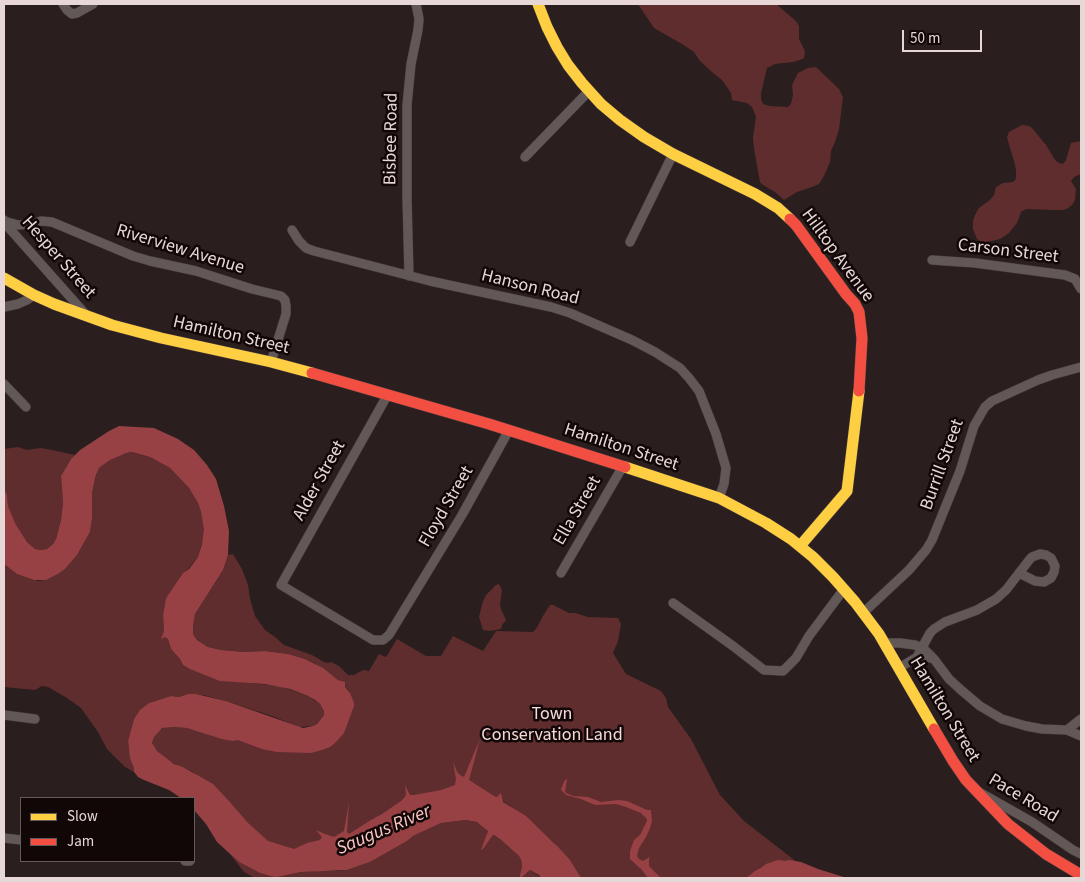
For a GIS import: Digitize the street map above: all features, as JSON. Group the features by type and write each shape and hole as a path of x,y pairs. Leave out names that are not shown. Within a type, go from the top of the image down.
{"main road":[{"name":"Hilltop Avenue","path":"538,4 556,47 568,66 601,104 644,137 673,154 768,201 796,226 855,304 862,338 859,389 847,491 800,546"},
{"name":"Hamilton Street","path":"4,278 34,295 70,311 112,325 161,338 271,362 509,430 719,498 766,524 791,539 817,561 863,613 879,634 953,761 990,807 1022,836 1046,854 1081,875"}],"street":[{"path":"63,4 72,14 93,4"},
{"name":"Bisbee Road","path":"409,276 407,105 411,64 419,19 416,4"},
{"path":"525,158 589,91"},
{"path":"630,242 673,154"},
{"name":"Hesper Street","path":"4,221 88,317"},
{"name":"Riverview Avenue","path":"4,221 18,224 31,224 41,221 52,222 150,262 203,272 252,289 281,296 285,300 286,314 271,362"},
{"name":"Hanson Road","path":"292,230 306,248 430,282 551,307 570,313 655,352 680,368 699,392 716,434 726,468 724,484 719,498"},
{"name":"Carson Street","path":"932,260 975,262 1065,275 1074,279 1080,286"},
{"path":"4,307 18,304 34,295"},
{"name":"Burrill Street","path":"863,613 909,570 929,545 960,470 974,426 985,407 1038,380 1081,367"},
{"path":"4,384 26,407"},
{"name":"Alder Street","path":"282,585 388,394"},
{"name":"Floyd Street","path":"282,585 372,640 383,640 389,635 411,600 509,430"},
{"name":"Ella Street","path":"561,573 623,466"},
{"path":"899,668 917,657 930,633 938,626 989,604 1006,590 1019,573"},
{"path":"673,603 734,646 764,670 783,671 796,658 809,636 844,590"},
{"path":"884,643 908,644 923,648 967,696 1002,719 1034,728 1067,730 1081,736"},
{"path":"917,657 934,659"},
{"path":"4,715 34,720"},
{"path":"1067,730 1081,720"},
{"name":"Pace Road","path":"973,788 1081,854"},
{"path":"4,838 20,840"}],"green space":[{"path":"638,4 776,4 796,21 799,26 799,39 805,51 804,58 793,62 775,64 767,68 761,99 763,104 769,106 788,107 791,104 793,95 792,85 798,73 808,68 816,67 839,89 843,97 839,129 831,151 830,162 819,184 797,192 784,200 763,185 760,182 754,149 753,138 756,117 752,107 747,103 732,100 731,93 722,80 700,61 694,52 654,28"},
{"path":"1022,125 1032,128 1059,163 1063,164 1066,160 1071,143 1081,141 1081,174 1074,177 1071,181 1076,189 1075,200 1072,205 1064,210 1026,209 1021,212 1017,223 1009,233 1000,239 983,243 977,239 973,229 973,221 979,208 994,195 996,187 1003,183 1013,182 1016,179 1015,164 1007,137 1009,132"},
{"path":"18,447 27,450 41,448 75,455 61,476 63,503 61,520 56,539 47,549 35,549 27,542 15,523 8,506 4,488 4,449"},
{"path":"132,452 150,457 170,468 189,488 198,503 204,521 204,536 198,557 183,573 166,598 163,615 163,635 168,639 171,649 183,665 232,681 279,686 308,696 320,704 324,711 324,715 317,724 299,727 272,716 203,695 171,696 149,703 134,719 128,741 134,772 125,767 107,749 98,732 81,708 67,698 48,687 42,686 35,690 4,687 4,564 17,574 38,581 46,580 65,569 77,555 90,532 92,493 99,468 122,454"},
{"name":"Town Conservation Land","path":"233,554 242,569 248,585 255,616 265,630 284,645 312,655 324,662 331,662 339,666 348,675 354,675 363,670 369,671 379,654 386,657 397,639 426,656 441,656 453,636 483,651 496,631 533,632 550,605 569,613 588,617 618,618 621,624 618,641 613,653 626,674 661,691 666,698 668,707 691,739 720,795 744,821 802,866 756,878 579,878 553,842 535,825 494,796 347,839 291,850 270,845 193,772 165,758 154,748 152,743 159,730 165,727 172,727 187,728 300,750 350,693 341,681 305,659 288,654 265,651 221,650 208,647 197,640 193,634 195,614 223,570 228,555"},
{"path":"499,584 502,590 500,605 506,620 501,629 483,630 479,617 483,601 486,595"},
{"path":"466,820 481,824 488,831 487,834 494,835 500,839 519,856 522,867 519,878 255,878 244,872 229,853 239,862 270,876 282,876 301,872 347,870 370,862 413,836 441,823"},
{"path":"530,870 539,876 541,878 521,878"}],"water":[{"name":"Saugus River","path":"119,426 154,428 178,439 194,450 216,479 229,531 228,555 223,570 195,614 193,634 197,640 208,647 221,650 265,651 288,654 305,659 323,668 338,680 345,682 345,687 354,703 344,733 330,747 311,753 277,752 262,749 238,740 222,739 187,728 172,727 162,728 154,737 152,743 157,751 174,764 213,784 248,823 268,841 294,849 320,840 322,837 316,830 334,837 344,831 349,802 347,832 349,834 401,801 406,794 405,785 410,795 414,795 441,790 455,785 456,779 453,762 457,772 464,777 480,739 469,780 494,796 497,797 501,793 503,802 526,816 559,848 570,860 581,878 541,878 530,870 519,878 522,862 519,856 494,835 481,850 488,831 477,822 466,820 441,823 413,836 370,862 347,870 301,872 277,877 270,876 239,862 217,842 206,824 195,811 195,797 180,797 169,790 138,777 134,772 130,758 128,741 134,719 140,710 149,703 171,696 179,697 196,694 226,701 303,728 317,724 324,715 324,711 315,700 290,689 265,684 220,681 190,669 183,665 171,649 168,639 165,637 161,639 164,631 163,615 166,598 183,573 189,569 198,557 204,529 198,503 189,488 170,468 150,457 132,452 126,453 110,460 99,468 92,493 90,532 77,555 65,569 46,580 34,580 17,574 4,564 4,488 8,506 15,523 27,542 35,549 47,549 56,539 61,520 63,503 61,476 71,459 80,450"},
{"path":"567,779 565,791 573,796 588,797 601,802 627,801 651,810 652,821 650,828 639,848 637,856 643,861 650,857 649,866 661,878 648,878 630,859 630,851 634,840 640,835 647,819 641,813 616,804 595,805 566,795 561,789"},
{"path":"778,860 801,862 847,878 746,878 766,864"}],"traffic: slow":[{"path":"538,4 547,27 568,65 601,104 644,137 673,154 755,194 778,208 790,219"},
{"path":"4,278 54,304 112,325 312,373"},
{"path":"800,546 847,491 859,391"},
{"path":"625,467 719,498 766,523 791,539 813,557 855,602 879,634 934,729"}],"traffic: jam":[{"path":"790,219 855,304 859,312 862,338 859,391"},
{"path":"312,373 489,424 625,467"},
{"path":"934,729 966,780 1008,824 1046,854 1081,875"}]}
